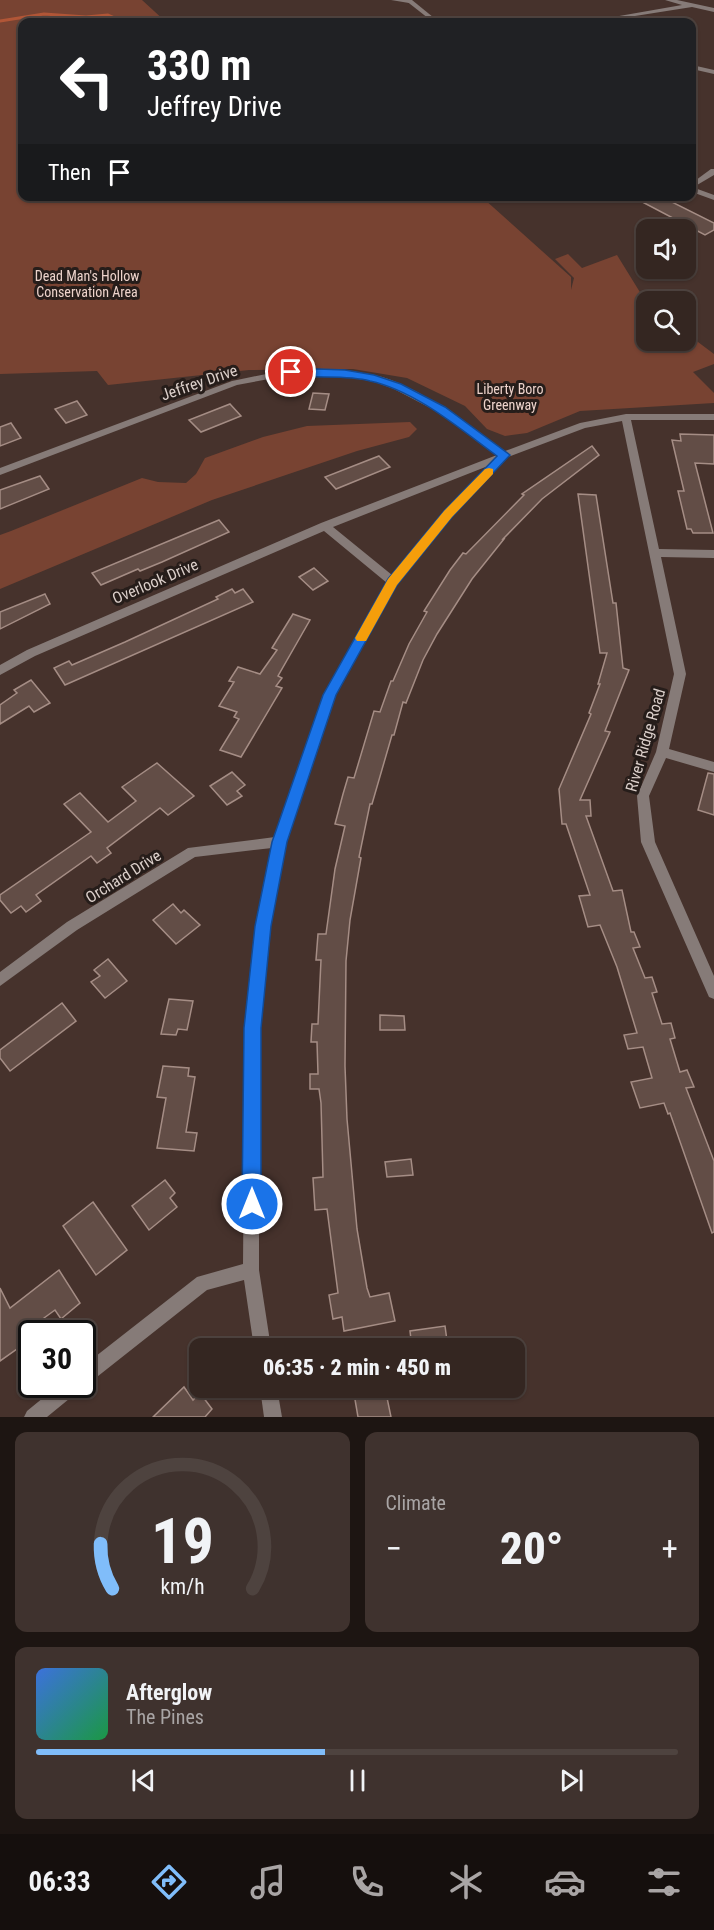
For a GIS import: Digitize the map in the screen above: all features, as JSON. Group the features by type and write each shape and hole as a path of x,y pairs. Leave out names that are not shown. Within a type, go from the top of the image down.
{"street":[{"path":"409,0 431,18"},
{"path":"668,0 714,10"},
{"path":"613,18 693,5"},
{"path":"696,68 714,72"},
{"path":"696,185 714,171"},
{"path":"696,190 714,198"},
{"name":"Jeffrey Drive","path":"0,472 235,383 291,372 345,374 374,378 441,410 504,455"},
{"name":"Overlook Drive","path":"0,671 31,653 325,526 583,425 626,417 714,417"},
{"name":"River Ridge Road","path":"626,417 680,674 662,752 644,796 648,842 714,992"},
{"path":"261,1338 251,1270 252,1028 263,926 279,842 329,695 393,582 448,514 504,455"},
{"path":"325,526 393,582"},
{"path":"655,553 714,554"},
{"path":"662,752 714,767"},
{"name":"Orchard Drive","path":"0,980 72,926 193,852 279,842"},
{"path":"96,1367 203,1283 251,1270"},
{"path":"33,1417 57,1398"},
{"path":"270,1398 273,1417"}],"lane":[{"path":"394,0 409,0"}],"green space":[{"name":"Dead Man's Hollow Conservation Area","path":"0,0 142,0 162,18 18,18 18,201 486,201 571,277 571,290 574,278 555,259 568,254 582,268 617,255 639,291 636,291 636,351 696,351 696,340 714,354 714,364 693,372 714,393 714,403 580,411 527,433 505,436 487,429 465,406 407,378 353,369 249,370 108,385 97,371 0,374"},
{"path":"410,422 417,429 409,437 357,451 212,500 0,589 0,535 142,478 158,482 186,483 196,474 205,458 263,437 307,426"}],"building":[{"path":"640,201 670,201 714,223 714,230 705,235 696,230 696,219 675,219"},
{"path":"313,393 329,394 325,410 309,409"},
{"path":"77,401 87,415 66,423 55,409"},
{"path":"230,404 241,416 201,432 189,420"},
{"path":"11,423 21,438 0,446 0,427"},
{"path":"680,434 714,435 714,464 695,463 713,533 693,533 691,529 687,529 678,491 684,491 672,440 681,441"},
{"path":"592,446 599,455 542,499 503,539 472,579 437,634 423,660 406,703 403,702 372,804 370,804 359,857 361,858 350,920 346,961 347,1119 357,1229 367,1288 370,1297 389,1293 395,1321 344,1331 342,1317 333,1319 329,1295 338,1293 327,1209 315,1210 313,1178 323,1177 321,1103 319,1089 310,1089 310,1074 318,1074 317,1042 311,1042 312,1024 318,1024 321,960 316,960 318,934 326,934 335,869 345,826 335,824 343,794 348,777 354,778 374,711 380,712 391,681 427,612 424,611 450,570 463,553 466,554 524,495 522,494"},
{"path":"379,456 390,467 336,489 325,477"},
{"path":"40,476 49,489 0,509 0,490"},
{"path":"578,494 596,495 613,603 616,603 623,668 629,670 605,731 610,732 580,800 590,800 591,816 586,816 613,891 622,890 631,932 634,932 640,947 633,948 645,978 652,977 657,992 652,993 662,1024 671,1023 675,1038 670,1039 680,1072 687,1070 694,1087 686,1088 714,1161 714,1232 712,1233 670,1113 668,1114 664,1103 640,1108 631,1082 652,1078 643,1047 628,1049 624,1035 637,1033 617,967 600,925 588,927 579,896 590,895 566,824 562,824 559,789 591,714 589,713 600,684 598,684 607,653 600,653"},
{"path":"219,520 229,532 162,562 140,571 138,569 101,585 92,573"},
{"path":"314,568 328,581 313,590 299,577"},
{"path":"232,589 235,593 243,589 253,602 65,685 54,668 69,661 72,665 125,642 218,599 216,597"},
{"path":"45,594 50,604 0,629 0,612"},
{"path":"293,614 310,620 278,676 282,678 276,686 282,688 241,757 220,750 239,719 234,717 237,712 219,706 234,682 229,681 238,667 260,674 277,650 272,648"},
{"path":"31,680 50,703 34,712 29,706 0,724 0,705 17,693 14,690"},
{"path":"157,763 194,796 168,815 160,808 107,848 111,853 97,863 91,856 36,895 41,901 26,912 21,906 11,913 0,900 0,895 91,832 64,804 80,793 108,822 136,801 122,787"},
{"path":"232,772 245,785 237,791 242,796 227,805 210,786"},
{"path":"708,773 714,774 714,815 698,810"},
{"path":"173,904 181,913 184,910 200,925 176,944 153,920"},
{"path":"108,959 127,981 105,998 91,982 100,976 94,970"},
{"path":"169,999 193,1001 187,1030 178,1029 176,1035 161,1034"},
{"path":"62,1003 76,1021 10,1071 0,1058 0,1050"},
{"path":"380,1015 404,1016 405,1030 380,1030"},
{"path":"163,1066 189,1068 188,1076 195,1077 186,1132 197,1133 194,1151 157,1148 166,1098 157,1097"},
{"path":"411,1159 413,1175 387,1177 385,1162"},
{"path":"165,1180 175,1193 170,1198 177,1207 149,1230 132,1206"},
{"path":"93,1202 127,1250 96,1275 63,1226"},
{"path":"59,1270 80,1303 61,1319 55,1310 42,1320 18,1320 18,1348 0,1361 0,1288 10,1308"},
{"path":"445,1326 447,1338 411,1338 410,1331"},
{"path":"184,1387 189,1398 193,1400 204,1398 212,1409 205,1417 153,1417"},
{"path":"355,1398 387,1398 391,1417 358,1417"}],"waterway":[{"path":"19,18 44,14 86,17 108,15 115,18"},
{"path":"0,21 18,18"}],"slow traffic":[{"path":"361,638 393,582 448,514 489,471"}],"route":[{"path":"252,1204 252,1028 263,926 279,842 329,695 393,582 448,514 504,455 441,410 374,378 345,374 291,372"}],"park label":[{"name":"Liberty Boro Greenway","path":"510,397"}]}
